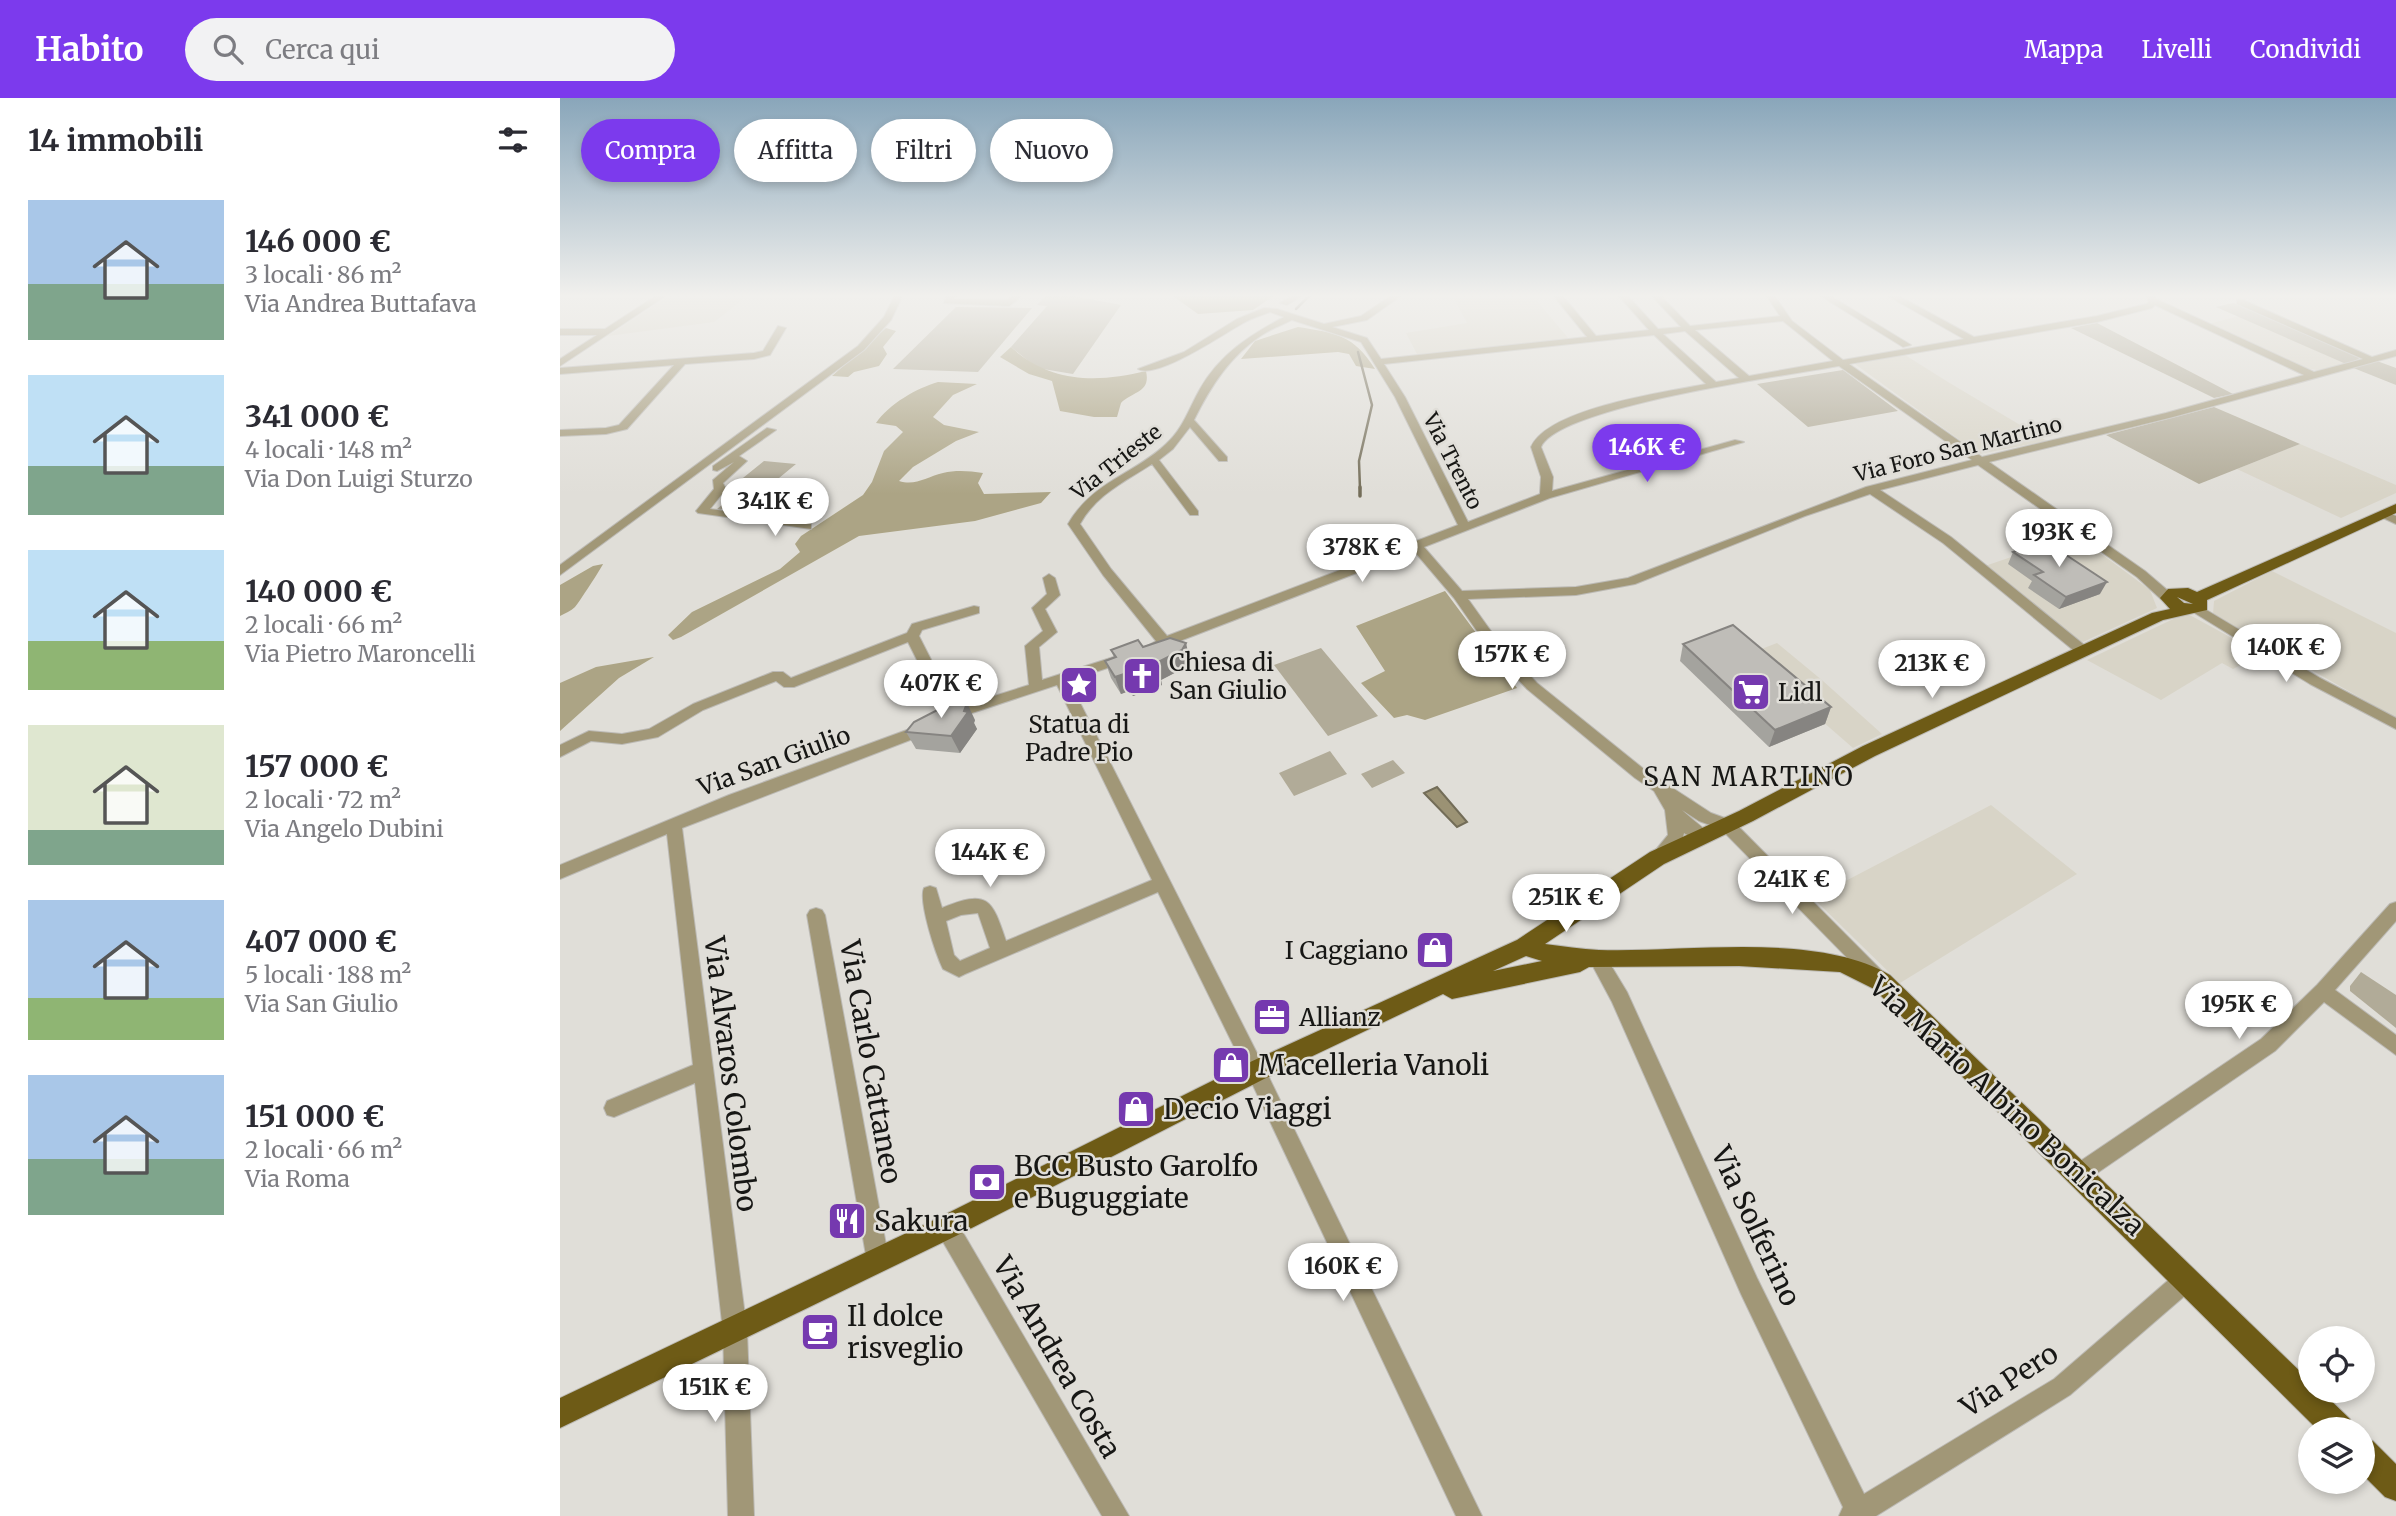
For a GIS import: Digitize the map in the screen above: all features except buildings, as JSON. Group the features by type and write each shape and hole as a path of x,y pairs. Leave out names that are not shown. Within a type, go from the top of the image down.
{"main road":[{"path":"560,1413 878,1261 1256,1071 1525,946 1657,858 1727,825 1859,755 2158,616 2195,606 2392,514"},
{"path":"2158,616 2173,597 2195,606"},
{"name":"Via Mario Albino Bonicalza","path":"1525,946 1544,953 1598,959 1705,957 1813,960 1862,970 1882,982 2081,1173 2326,1417"},
{"name":"Via Mario Albino Bonicalza","path":"1398,1003 1468,984 1598,959"},
{"path":"2375,1465 2396,1486"}],"street":[{"path":"560,371 691,361"},
{"path":"560,571 843,361"},
{"path":"1143,369 1166,361"},
{"name":"Via Trieste","path":"1164,642 1107,572 1074,524 1080,512 1100,494 1153,459 1179,437 1191,422 1204,388 1228,361"},
{"path":"1380,362 1388,361"},
{"path":"1687,361 1714,386"},
{"path":"1726,361 1747,379"},
{"path":"1546,496 1547,477 1536,447 1539,438 1549,431 1613,406 1850,361"},
{"path":"2283,361 2312,375"},
{"name":"Via Foro San Martino","path":"1459,595 1576,591 1632,581 1870,489 2169,415 2362,361"},
{"path":"560,433 617,429 682,362"},
{"name":"Via Trento","path":"1380,362 1465,527"},
{"path":"1841,363 2173,597"},
{"path":"1191,422 1223,459"},
{"path":"560,577 771,430"},
{"name":"Via San Giulio","path":"560,872 674,824 912,735 956,713 1062,681 1546,496 1739,442"},
{"path":"731,457 742,461 717,482 720,489 702,509 707,513 807,526"},
{"path":"1153,459 1194,513"},
{"path":"1870,489 1947,540 2083,652"},
{"path":"1416,545 1459,595 1493,644 1532,686 1656,784 1704,817 1727,825 1882,982"},
{"path":"1036,689 1032,646 1050,632 1038,608 1054,595 1049,578"},
{"path":"2195,606 2315,681 2396,724"},
{"path":"560,752 589,736 622,739 653,733 698,707 750,685 778,675 789,684 912,636 917,627 974,610"},
{"path":"912,636 945,702 956,713"},
{"path":"1062,681 1256,1071 1469,1516"},
{"path":"1656,784 1672,809 1690,829 1702,836"},
{"path":"1657,858 1676,836 1672,809"},
{"name":"Via Alvaros Colombo","path":"674,824 735,1331 741,1516"},
{"path":"930,893 949,964 958,969 1161,883"},
{"path":"935,918 960,908 981,906 987,911 1000,951"},
{"path":"2081,1173 2268,1045 2323,991 2396,909"},
{"name":"Via Carlo Cattaneo","path":"816,915 878,1261"},
{"name":"Via Solferino","path":"1598,959 1620,998 1749,1286 1857,1515"},
{"path":"2323,991 2396,1045"},
{"path":"614,1108 702,1071"},
{"name":"Via Andrea Costa","path":"947,1227 1116,1516"},
{"name":"Via Pero","path":"1857,1515 2062,1387 2187,1279"}],"shaded area":[{"path":"849,361 882,361 879,366 854,372 848,377 832,376"},
{"path":"901,361 987,361 978,372 893,369"},
{"path":"1007,361 1030,361 1058,374 1075,377 1110,377 1146,371 1147,378 1140,391 1121,403 1117,417 1094,417 1060,411 1052,381 1029,374"},
{"path":"1029,361 1082,361 1073,374 1037,368"},
{"path":"1353,361 1369,361 1375,369 1356,366"},
{"path":"1915,361 2047,441 1979,454 1855,364"},
{"path":"2139,361 2170,361 2233,394 2214,398"},
{"path":"2290,361 2340,361 2346,364 2317,370"},
{"path":"2377,361 2396,368 2396,385 2351,367"},
{"path":"1843,370 1898,411 1808,427 1757,384"},
{"path":"938,382 977,384 953,395 933,417 944,425 979,432 956,441 913,467 899,481 916,482 953,471 983,473 978,483 984,494 1051,492 1041,503 975,521 859,536 681,637 673,640 668,635 692,612 780,569 800,552 795,544 801,536 863,495 872,482 884,451 903,432 896,426 876,423 888,409 904,398"},
{"path":"2214,407 2300,444 2199,484 2106,435"},
{"path":"2300,444 2396,485 2396,493 2341,518 2237,469"},
{"path":"764,461 796,464 740,510 726,506 718,512 717,509 739,490 740,487 733,486"},
{"path":"2076,535 2150,590 2157,608 2083,642 1985,566"},
{"path":"603,564 575,607 560,616 560,585 593,566"},
{"path":"2272,571 2396,633 2396,718 2213,614 2214,601"},
{"path":"1445,591 1517,688 1425,720 1407,715 1394,718 1361,683 1385,671 1356,626"},
{"path":"2186,613 2261,654 2233,669 2222,663 2161,700 2087,660"},
{"path":"1777,643 1882,734 1853,748 1746,655"},
{"path":"1321,648 1378,716 1328,736 1274,665"},
{"path":"654,657 619,678 560,731 560,683 596,667"},
{"path":"1330,751 1347,774 1294,796 1279,773"},
{"path":"1393,760 1405,773 1372,788 1361,774"},
{"path":"1437,787 1467,822 1457,827 1424,793"},
{"path":"1991,805 2077,874 1900,983 1813,898"},
{"path":"2361,972 2396,995 2396,1028 2350,991 2350,986"}],"waterway":[{"path":"1360,361 1372,405 1359,461 1360,489"},
{"path":"1360,489 1360,496"}],"place":[{"name":"Chiesa di San Giulio","path":"1142,676"},
{"name":"Statua di Padre Pio","path":"1079,685"},
{"name":"Lidl","path":"1751,692"},
{"name":"I Caggiano","path":"1435,950"},
{"name":"Allianz","path":"1272,1017"},
{"name":"Macelleria Vanoli","path":"1231,1065"},
{"name":"Decio Viaggi","path":"1136,1109"},
{"name":"BCC Busto Garolfo e Buguggiate","path":"987,1182"},
{"name":"Sakura","path":"847,1221"},
{"name":"Il dolce risveglio","path":"820,1332"}],"district":[{"name":"SAN MARTINO","path":"1749,776"}]}
